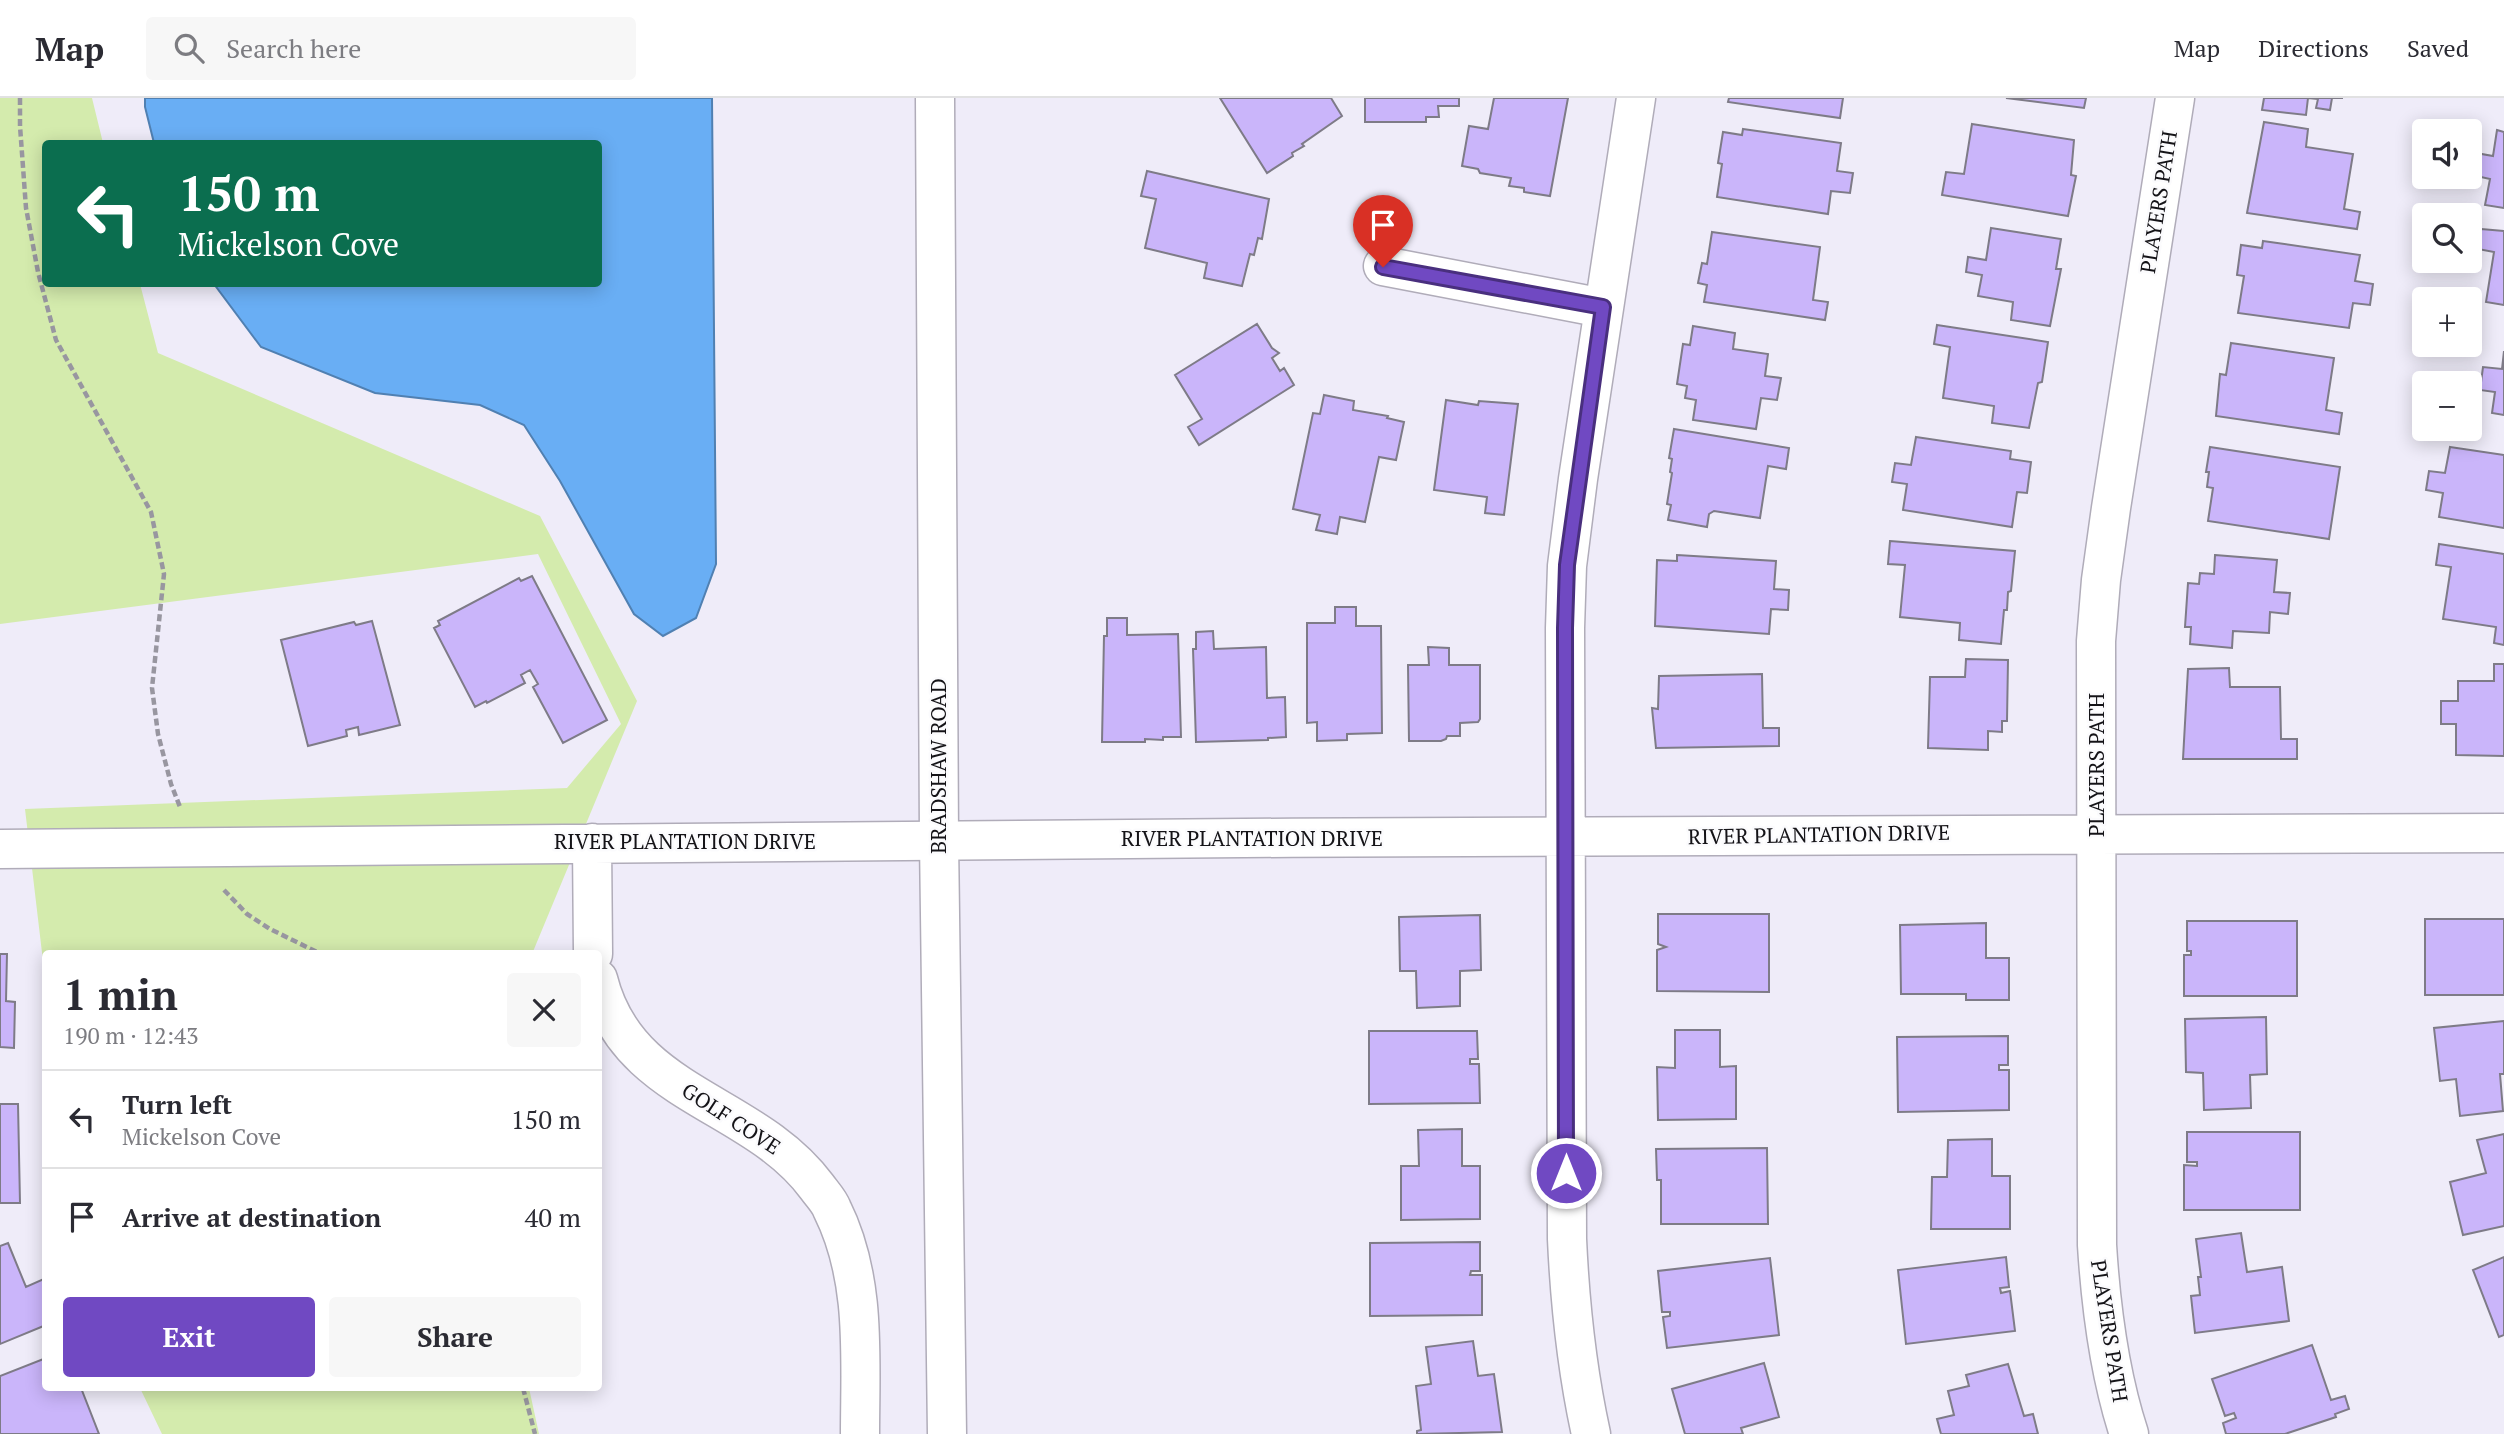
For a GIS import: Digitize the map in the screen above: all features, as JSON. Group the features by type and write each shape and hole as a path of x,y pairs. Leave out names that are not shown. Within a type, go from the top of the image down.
{"street":[{"name":"BRADSHAW ROAD","path":"935,98 939,840 947,1434"},
{"path":"1591,1434 1578,1365 1570,1294 1566,1173 1567,565 1636,98"},
{"name":"PLAYERS PATH","path":"2129,1434 2120,1409 2110,1358 2100,1296 2097,1245 2096,641 2101,580 2175,98"},
{"path":"1383,267 1603,307"},
{"name":"RIVER PLANTATION DRIVE","path":"0,849 2097,832 2504,833"},
{"path":"592,843 593,950"},
{"name":"GOLF COVE","path":"602,994 616,1023 638,1054 663,1076 776,1144 809,1176 832,1206 847,1245 860,1312 860,1434"}],"path":[{"path":"20,98 26,208 38,272 56,340 151,512 164,574 152,688 158,734 180,807"},
{"path":"223,890 247,914 313,950"},
{"path":"524,1391 535,1434"}],"green space":[{"path":"0,98 92,98 102,140 42,140 42,287 141,287 158,353 540,516 637,701 534,950 42,950 42,953 25,809 567,788 621,724 538,554 0,624"},
{"path":"141,1391 530,1391 539,1434 162,1434"}],"water":[{"path":"145,98 712,98 716,564 696,618 663,636 634,614 560,481 524,425 480,405 375,393 261,347 216,287 602,287 602,140 153,140"}],"building":[{"path":"1220,98 1331,98 1342,116 1302,144 1304,146 1292,153 1293,156 1267,173"},
{"path":"1365,98 1459,98 1459,106 1438,106 1439,117 1426,117 1426,122 1365,122"},
{"path":"1494,98 1568,98 1550,196 1524,192 1524,188 1509,186 1511,178 1480,173 1478,169 1462,166 1469,126 1488,129"},
{"path":"1729,98 1843,98 1840,118 1728,102"},
{"path":"2006,98 2086,98 2084,108"},
{"path":"2264,98 2308,98 2306,115 2262,110"},
{"path":"2308,98 2332,98 2330,110 2316,108 2318,99"},
{"path":"2264,122 2308,129 2306,147 2353,154 2344,209 2360,212 2357,229 2247,213"},
{"path":"1972,124 2074,140 2071,175 2076,176 2068,216 1942,195 1946,172 1964,174"},
{"path":"1743,129 1841,143 1837,171 1853,173 1850,193 1831,191 1828,214 1717,197 1722,164 1718,163 1723,132 1742,135"},
{"path":"2497,130 2504,132 2504,208 2485,205 2490,179 2482,177 2482,154 2493,156"},
{"path":"1147,171 1269,199 1262,239 1258,238 1254,255 1250,254 1242,286 1204,278 1207,263 1145,248 1156,199 1141,196"},
{"path":"1991,228 2061,239 2056,269 2061,269 2050,326 2011,320 2013,302 1978,296 1982,275 1966,272 1968,257 1986,260"},
{"path":"2482,229 2504,231 2504,305 2486,302 2494,252 2482,250"},
{"path":"1712,232 1820,247 1813,300 1828,302 1825,320 1704,302 1707,285 1698,283 1702,263 1707,264"},
{"path":"2263,241 2360,255 2355,281 2373,284 2370,305 2353,303 2349,328 2238,313 2244,276 2237,275 2241,245 2262,248"},
{"path":"1257,324 1272,348 1279,353 1272,358 1280,371 1284,368 1294,385 1199,445 1188,427 1202,419 1175,375"},
{"path":"1937,325 2048,342 2042,382 2038,383 2029,428 1992,423 1994,406 1943,398 1950,347 1934,344"},
{"path":"1693,326 1735,333 1733,349 1768,354 1765,376 1781,378 1777,400 1761,398 1756,429 1693,420 1696,400 1685,398 1687,386 1677,384 1683,344 1690,345"},
{"path":"2231,343 2334,358 2326,410 2342,413 2339,434 2216,416 2220,374 2226,375"},
{"path":"2504,351 2504,415 2492,413 2495,392 2482,390 2483,367 2502,369"},
{"path":"1324,395 1354,401 1353,410 1388,416 1387,418 1404,422 1396,460 1379,457 1365,522 1340,517 1337,534 1316,530 1320,515 1293,509 1313,413 1320,414"},
{"path":"1446,400 1478,405 1479,401 1518,404 1504,515 1485,513 1487,497 1434,490"},
{"path":"1674,429 1789,448 1786,469 1768,466 1760,518 1714,511 1709,514 1707,527 1668,520 1671,505 1667,504 1672,473 1672,459 1669,458"},
{"path":"1916,437 2011,451 2010,459 2031,462 2027,493 2017,492 2012,527 1903,510 1907,484 1892,482 1895,463 1911,465"},
{"path":"2210,447 2340,467 2329,539 2208,521 2213,488 2207,487 2209,472 2206,472"},
{"path":"2450,447 2504,455 2504,528 2439,517 2443,493 2426,490 2429,471 2445,473"},
{"path":"1890,541 2015,551 2001,644 1959,640 1960,623 1900,617 1905,565 1888,564"},
{"path":"2439,544 2504,554 2504,645 2494,643 2496,627 2443,619 2451,567 2436,565"},
{"path":"1677,555 1776,561 1774,589 1789,590 1788,610 1771,609 1769,634 1655,626 1657,560 1677,561"},
{"path":"2215,555 2277,560 2274,592 2290,593 2288,614 2270,612 2269,633 2233,631 2232,648 2190,644 2191,627 2185,627 2188,583 2199,584 2200,573 2214,574"},
{"path":"532,576 607,720 563,743 533,687 538,684 530,670 521,675 525,683 475,707 434,628 440,625 438,621 519,578 521,581"},
{"path":"1335,607 1356,607 1356,626 1381,626 1382,733 1347,734 1347,740 1317,741 1317,722 1307,723 1307,623 1335,623"},
{"path":"1107,618 1127,618 1127,635 1178,634 1181,737 1145,739 1145,742 1102,742 1104,636 1107,636"},
{"path":"372,621 400,725 359,735 358,727 346,730 347,736 308,746 281,640 354,622 356,625"},
{"path":"1213,631 1214,649 1266,647 1267,698 1285,697 1286,737 1196,742 1193,649 1196,649 1196,632"},
{"path":"1428,647 1449,648 1449,665 1480,665 1480,719 1478,722 1460,723 1460,736 1447,736 1441,741 1409,741 1408,665 1429,665"},
{"path":"1966,659 2008,660 2007,721 2002,721 2002,732 1988,731 1988,750 1928,748 1930,677 1965,677"},
{"path":"2494,664 2504,664 2504,756 2456,755 2456,724 2441,724 2441,701 2458,701 2458,681 2494,681"},
{"path":"2229,668 2230,687 2280,687 2281,739 2297,739 2297,759 2183,759 2188,669"},
{"path":"1762,674 1763,728 1779,728 1779,746 1656,748 1652,708 1658,709 1659,676"},
{"path":"1658,914 1769,914 1769,992 1657,991 1657,950 1666,947 1658,944"},
{"path":"1480,915 1481,970 1460,971 1460,1006 1417,1008 1416,971 1400,971 1399,917"},
{"path":"2425,919 2504,919 2504,995 2425,995"},
{"path":"2187,921 2297,921 2297,996 2184,996 2184,955 2191,955 2191,951 2187,951"},
{"path":"1986,923 1986,958 2009,958 2009,1000 1966,1000 1966,994 1901,994 1900,925"},
{"path":"0,954 7,954 6,1001 15,1002 14,1048 0,1047"},
{"path":"2266,1017 2267,1074 2250,1075 2251,1108 2204,1110 2203,1073 2186,1072 2185,1019"},
{"path":"2504,1021 2504,1074 2500,1074 2503,1111 2460,1116 2456,1079 2440,1081 2434,1028"},
{"path":"1675,1030 1720,1030 1720,1067 1736,1066 1736,1119 1658,1120 1657,1067 1675,1068"},
{"path":"1369,1031 1477,1031 1478,1059 1470,1059 1470,1064 1479,1064 1480,1103 1369,1104"},
{"path":"2008,1036 2008,1065 1999,1065 1999,1070 2009,1070 2009,1110 1898,1112 1897,1037"},
{"path":"0,1104 18,1104 20,1203 0,1203"},
{"path":"1462,1129 1462,1166 1480,1166 1480,1219 1401,1220 1401,1166 1419,1166 1418,1130"},
{"path":"2187,1132 2300,1132 2300,1210 2184,1210 2184,1165 2197,1166 2197,1162 2187,1162"},
{"path":"2504,1134 2504,1226 2463,1235 2450,1182 2486,1173 2477,1140"},
{"path":"1992,1139 1992,1176 2010,1176 2010,1229 1931,1229 1932,1177 1947,1177 1948,1140"},
{"path":"1767,1148 1768,1224 1661,1224 1661,1180 1657,1180 1656,1149"},
{"path":"2241,1233 2247,1272 2282,1267 2289,1321 2195,1333 2191,1296 2200,1295 2198,1277 2201,1277 2196,1239"},
{"path":"1480,1242 1480,1271 1471,1271 1470,1275 1482,1275 1482,1315 1370,1316 1370,1243"},
{"path":"8,1243 26,1287 42,1280 42,1327 0,1344 0,1246"},
{"path":"2006,1257 2009,1287 2000,1288 2001,1293 2010,1291 2015,1331 1906,1344 1898,1270"},
{"path":"2504,1257 2504,1335 2499,1337 2473,1270"},
{"path":"1770,1258 1779,1335 1667,1348 1663,1317 1670,1316 1670,1312 1662,1312 1658,1271"},
{"path":"1473,1341 1478,1376 1494,1374 1502,1432 1417,1434 1417,1431 1421,1430 1416,1386 1431,1384 1426,1347"},
{"path":"2312,1345 2331,1400 2345,1396 2349,1409 2335,1414 2336,1417 2285,1434 2226,1434 2223,1423 2236,1418 2234,1413 2225,1416 2212,1379"},
{"path":"42,1360 42,1391 82,1391 99,1434 0,1434 0,1376"},
{"path":"1764,1363 1779,1417 1741,1428 1743,1434 1685,1434 1672,1389"},
{"path":"2008,1364 2024,1416 2033,1414 2038,1434 1941,1434 1937,1419 1954,1415 1948,1391 1969,1386 1966,1375"}],"route":[{"path":"1383,267 1603,307 1567,565 1566,1173"}]}
